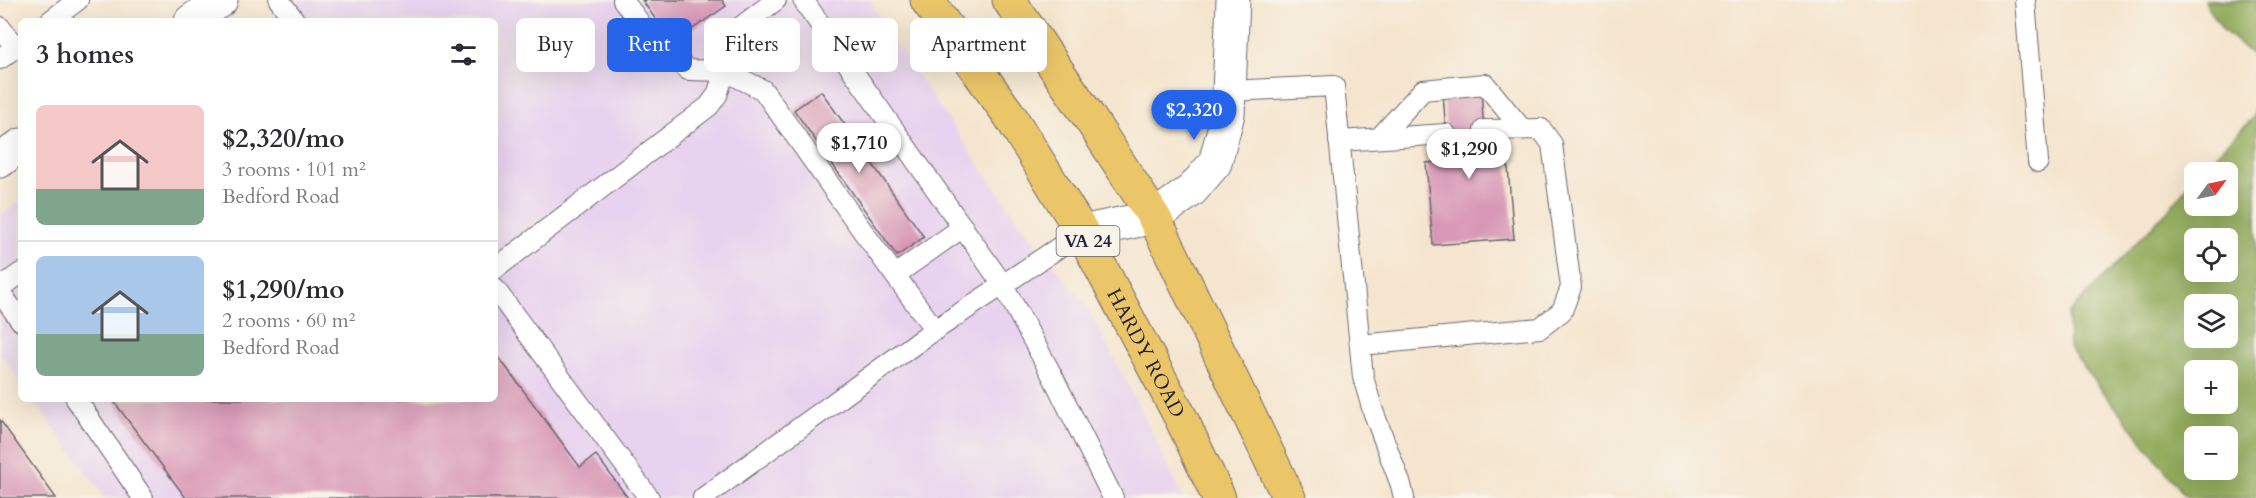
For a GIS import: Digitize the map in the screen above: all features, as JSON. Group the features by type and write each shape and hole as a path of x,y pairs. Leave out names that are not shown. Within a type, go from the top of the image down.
{"main road":[{"name":"HARDY ROAD","path":"927,0 1010,116 1082,232 1181,418 1219,498"},
{"path":"1009,0 1155,217 1289,498"}],"street":[{"path":"1082,232 1155,217 1192,190 1215,163 1228,114 1233,0"},
{"path":"0,161 18,147"}],"lane":[{"path":"54,18 78,0"},
{"path":"279,0 293,18"},
{"path":"623,0 648,34 688,70 704,70"},
{"path":"752,18 776,0"},
{"path":"803,0 1003,285 1113,498"},
{"path":"2025,0 2038,162"},
{"path":"0,27 12,50"},
{"path":"498,267 709,106 717,95 725,72"},
{"path":"727,72 763,90 935,330"},
{"path":"1379,138 1423,90 1485,84 1521,128"},
{"path":"1229,91 1334,86 1363,377 1404,498"},
{"path":"1360,345 1540,328 1562,311 1571,287 1552,144 1541,129 1484,130"},
{"path":"1339,141 1446,134"},
{"path":"895,275 963,227"},
{"path":"703,498 935,330 1082,232"},
{"path":"18,275 0,290 18,317"},
{"path":"498,293 649,498"},
{"path":"78,402 143,498"}],"shaded area":[{"path":"299,0 870,0 879,18 812,18 812,72 898,72 898,47 910,64 910,72 915,72 1017,219 1086,305 1142,412 1183,498 105,498 35,402 498,402 498,18 274,18"},
{"path":"18,203 18,378 0,353 0,216"}],"green space":[{"path":"2204,0 2256,0 2256,58 2222,29"},
{"path":"2256,76 2256,498 2187,498 2069,348 2068,314 2184,191 2184,216 2238,216 2238,162 2209,162 2254,117"}],"building":[{"path":"642,0 722,0 726,6 708,18 704,18 704,21 692,29 692,18 655,18"},
{"path":"1481,90 1486,157 1507,155 1514,239 1433,245 1426,163 1448,161 1443,93"},
{"path":"821,91 924,237 897,256 794,110"},
{"path":"498,356 580,467 596,455 628,498 186,498 114,402 498,402"},
{"path":"0,420 56,498 0,498"}]}
